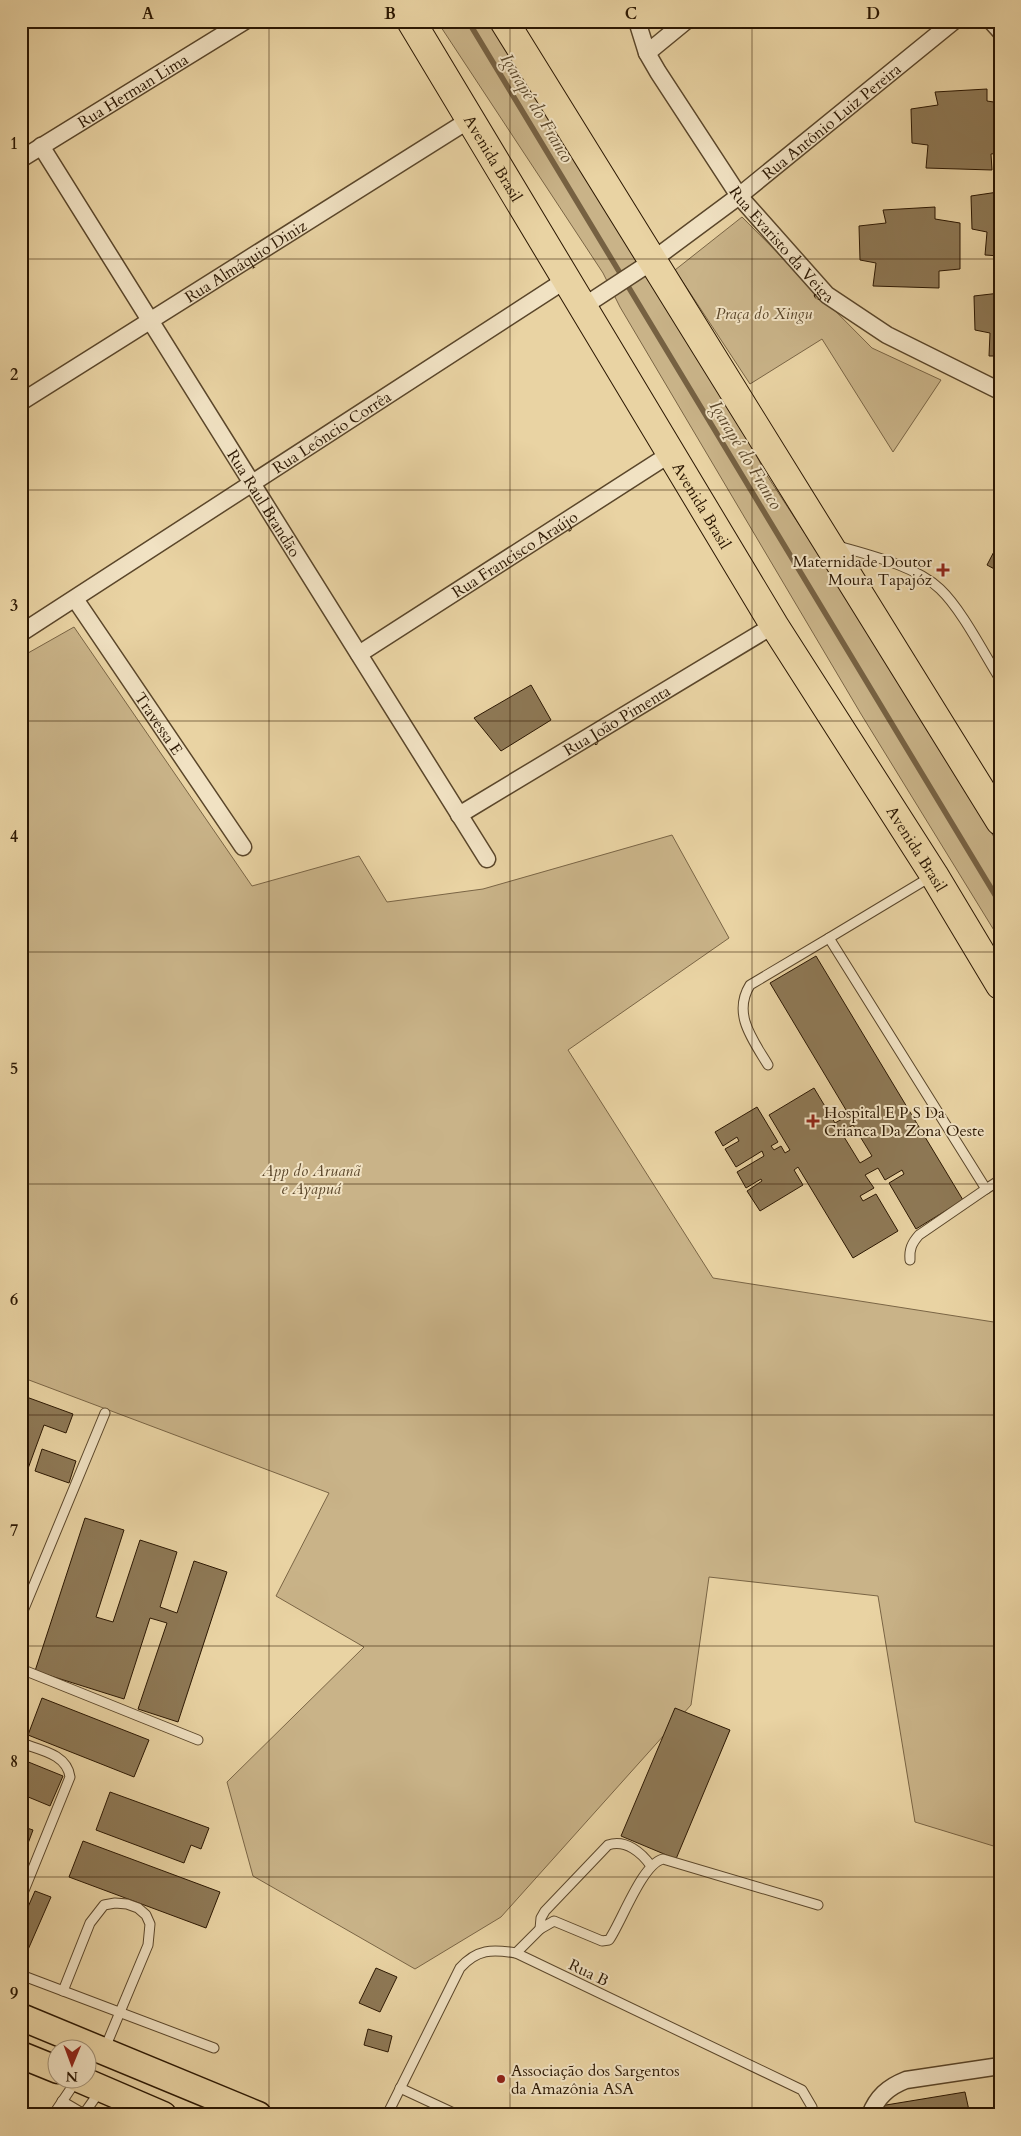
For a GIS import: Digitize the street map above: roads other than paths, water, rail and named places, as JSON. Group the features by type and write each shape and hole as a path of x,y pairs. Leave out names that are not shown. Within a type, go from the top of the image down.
{"highway":[{"name":"Avenida Brasil","path":"411,21 469,120 567,279 592,301 670,454 704,506 774,625 934,874 1000,984"},
{"path":"504,21 647,264 826,543 1000,821"}],"main road":[{"path":"21,2016 258,2115"},
{"path":"21,2055 48,2066"},
{"path":"98,2087 163,2115"}],"street":[{"name":"Rua Herman Lima","path":"21,159 245,21"},
{"name":"Rua Evaristo da Veiga","path":"637,21 646,53 739,196 827,294 887,335 1000,391"},
{"path":"646,53 686,21"},
{"name":"Rua Antônio Luiz Pereira","path":"592,301 647,264 739,196 954,21"},
{"path":"991,21 1000,31"},
{"name":"Rua Almáquio Diniz","path":"21,402 469,120"},
{"name":"Rua Raul Brandão","path":"42,146 487,859"},
{"name":"Rua Leôncio Corrêa","path":"21,633 567,279"},
{"name":"Rua Francisco Araújo","path":"359,654 670,454"},
{"name":"Travessa E","path":"75,599 243,847"},
{"name":"Rua João Pimenta","path":"460,815 774,625"},
{"path":"870,2115 876,2101 892,2086 906,2080 1000,2066"}],"lane":[{"path":"826,543 898,565 939,588 950,600 1000,678"},
{"path":"768,1066 747,1030 742,1006 744,994 750,985 934,874"},
{"path":"829,938 986,1189"},
{"path":"910,1260 909,1251 912,1242 919,1235 1000,1180"},
{"path":"21,1616 25,1597 105,1413"},
{"path":"21,1669 198,1740"},
{"path":"21,1742 63,1760 69,1768 70,1777 21,1898"},
{"path":"540,1928 541,1918 545,1911 608,1845 619,1844 633,1848 642,1854 651,1866"},
{"path":"516,1953 540,1928 551,1922 558,1921 602,1941 609,1940 651,1866 659,1860 667,1860 818,1905"},
{"path":"63,1991 90,1923 104,1905 115,1902 128,1904 146,1915 150,1924 151,1936 104,2051"},
{"name":"Rua B","path":"387,2115 460,1968 474,1955 484,1952 516,1953 802,2090 812,2107 813,2115"},
{"path":"21,1975 214,2048"},
{"path":"53,2115 71,2088"},
{"path":"62,2101 84,2114 101,2088"},
{"path":"400,2088 458,2115"}],"waterway":[{"name":"Igarapé do Franco","path":"468,21 1000,903"}],"place":[{"name":"Maternidade Doutor Moura Tapajóz","path":"943,570"},
{"name":"Hospital E P S Da Crianca Da Zona Oeste","path":"813,1121"},
{"name":"Associação dos Sargentos da Amazônia ASA","path":"501,2079"}],"park label":[{"name":"Praça do Xingu","path":"764,313"},
{"name":"App do Aruanã e Ayapuá","path":"311,1179"}]}
